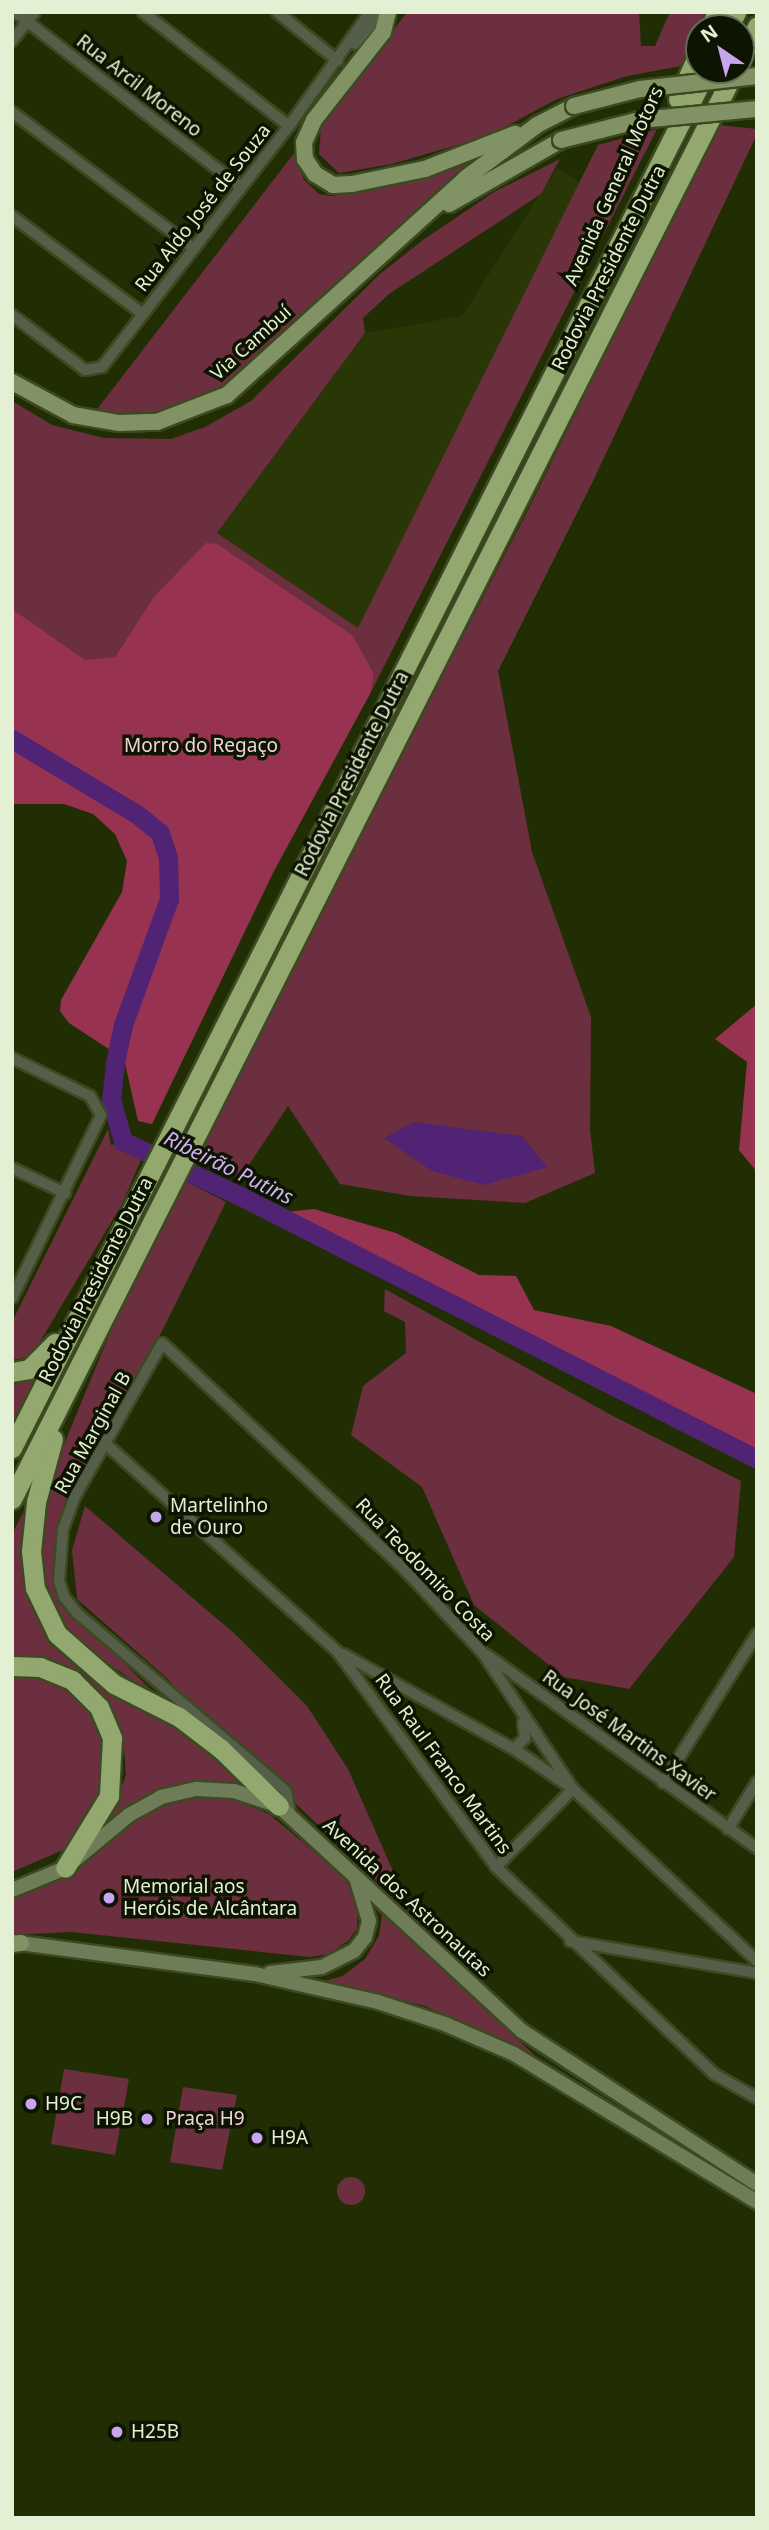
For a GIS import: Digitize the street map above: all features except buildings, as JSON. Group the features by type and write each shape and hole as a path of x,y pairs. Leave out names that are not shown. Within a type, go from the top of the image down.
{"highway":[{"name":"Avenida General Motors","path":"571,339 685,83"},
{"name":"Rodovia Presidente Dutra","path":"12,1448 80,1308 700,84"},
{"name":"Rodovia Presidente Dutra","path":"12,1499 194,1133 729,84"},
{"path":"12,1372 29,1369 43,1359 80,1308"},
{"path":"71,1381 36,1502 32,1551 35,1588 57,1634 78,1657 114,1684 179,1709 285,1811"},
{"path":"12,1666 40,1667 72,1680 99,1707 112,1738 115,1759 109,1796 65,1868"}],"main road":[{"path":"388,12 383,32 314,120 304,142 305,159 315,174 333,185 352,184 425,169 537,125"},
{"name":"Via Cambuí","path":"12,382 44,403 92,420 157,422 199,408 227,396 466,178 537,125 574,106 640,89 757,76"},
{"name":"Via Cambuí","path":"411,227 561,140 640,120 757,109"},
{"name":"Avenida dos Astronautas","path":"12,1890 65,1868 129,1815 161,1797 197,1789 234,1791 285,1811 522,2031 757,2184"},
{"path":"255,1974 322,1967 354,1951 365,1937 369,1921 355,1876"},
{"path":"15,1943 255,1974 377,2002 514,2054 757,2202"}],"street":[{"name":"Rua Arcil Moreno","path":"15,12 31,17 241,187"},
{"path":"143,12 289,126"},
{"path":"277,12 338,61"},
{"name":"Rua Aldo José de Souza","path":"12,315 91,371 106,362 289,126 338,61 370,12"},
{"name":"Rua Aldo José de Souza","path":"338,61 382,12"},
{"path":"12,41 31,17"},
{"path":"12,112 193,248"},
{"path":"12,216 143,314"},
{"path":"12,1058 90,1096 102,1115 65,1193 17,1278 12,1298"},
{"path":"12,1168 65,1193"},
{"name":"Rua Marginal B","path":"162,1343 106,1444 85,1476 63,1529 59,1581 64,1597 77,1613 179,1709"},
{"name":"Rua Teodomiro Costa","path":"162,1343 403,1568 482,1651 522,1716 573,1789 757,1961"},
{"name":"Rua Raul Franco Martins","path":"106,1444 337,1651 496,1867 570,1941 713,2074 757,2098"},
{"path":"663,1783 757,1634"},
{"path":"337,1651 514,1749 573,1789 496,1867"},
{"name":"Rua José Martins Xavier","path":"482,1651 757,1848"},
{"path":"514,1749 525,1738 522,1716"},
{"path":"728,1829 757,1782"},
{"path":"570,1941 757,1973"}],"shaded area":[{"path":"557,168 582,184 358,629 217,533 365,333 462,316"},
{"path":"414,1122 522,1136 547,1167 484,1185 432,1171 384,1138"}],"green space":[{"path":"407,12 639,12 641,46 655,46 670,12 706,12 685,14 685,57 681,66 627,76 557,99 488,136 392,164 339,173 319,154 321,128"},
{"path":"718,125 757,129 757,134 593,481 498,671 532,852 591,1017 590,1130 595,1173 525,1203 410,1196 340,1184 288,1106 241,1177 196,1153 526,514"},
{"path":"657,129 371,692 374,674 153,598 115,657 85,661 12,609 12,401 52,425 104,438 171,439 205,427 251,401 380,274 423,240 494,192 560,159 541,194 389,294 363,318 365,333 217,533 358,628 598,145"},
{"path":"295,152 304,180 319,194 331,196 369,191 477,159 225,391 157,417 126,418 95,412"},
{"name":"Morro do Regaço","path":"206,543 217,544 352,635 374,674 371,692 273,873 152,1124 138,1121 124,1059 69,1023 60,1011 61,1000 122,892 127,861 115,834 93,814 64,804 12,804 12,609 85,660 115,657 153,598"},
{"path":"757,1004 757,1172 739,1150 747,1062 715,1039"},
{"path":"108,1129 111,1145 120,1144 143,1155 122,1204 41,1340 28,1357 12,1360 12,1322"},
{"path":"185,1181 226,1202 162,1331 82,1473 61,1522 54,1559 57,1589 65,1604 161,1700 71,1638 55,1616 38,1566 42,1506 67,1437 127,1292"},
{"path":"314,1209 396,1233 479,1275 516,1276 534,1310 611,1326 757,1394 757,1459 275,1213"},
{"path":"385,1289 611,1415 741,1481 734,1557 629,1689 564,1677 474,1605 422,1487 351,1435 363,1386 406,1353 405,1322 384,1311"},
{"path":"37,1377 12,1424 12,1384"},
{"path":"29,1501 22,1546 28,1598 43,1625 82,1669 123,1701 203,1743 252,1788 181,1784 133,1802 110,1819 126,1775 124,1746 114,1713 96,1689 76,1673 43,1657 12,1658 12,1534"},
{"path":"85,1506 236,1635 307,1706 348,1769 412,1914 276,1785 191,1717 169,1680 77,1599 72,1550"},
{"path":"32,1672 78,1690 109,1738 101,1798 85,1824 63,1850 12,1872 12,1674"},
{"path":"199,1797 235,1800 269,1814 344,1877 358,1903 357,1929 348,1941 328,1954 310,1957 71,1932 12,1935 12,1895 80,1864 152,1809"},
{"path":"383,1909 534,2055 425,2006 325,1981 343,1976 365,1959 379,1936"},
{"path":"64,2069 129,2079 115,2155 51,2144"},
{"name":"Praça H9","path":"183,2087 237,2095 222,2170 170,2162"},
{"path":"351,2177 361,2181 365,2191 361,2201 351,2205 341,2201 337,2191 341,2181"}],"waterway":[{"name":"Ribeirão Putins","path":"12,739 138,815 160,833 168,857 169,899 123,1025 115,1063 111,1099 123,1141 238,1195 757,1459"}],"place":[{"name":"Martelinho de Ouro","path":"156,1517"},
{"name":"Memorial aos Heróis de Alcântara","path":"109,1898"},
{"name":"H9C","path":"31,2104"},
{"name":"H9B","path":"147,2119"},
{"name":"H9A","path":"257,2138"},
{"name":"H25B","path":"117,2432"}]}
